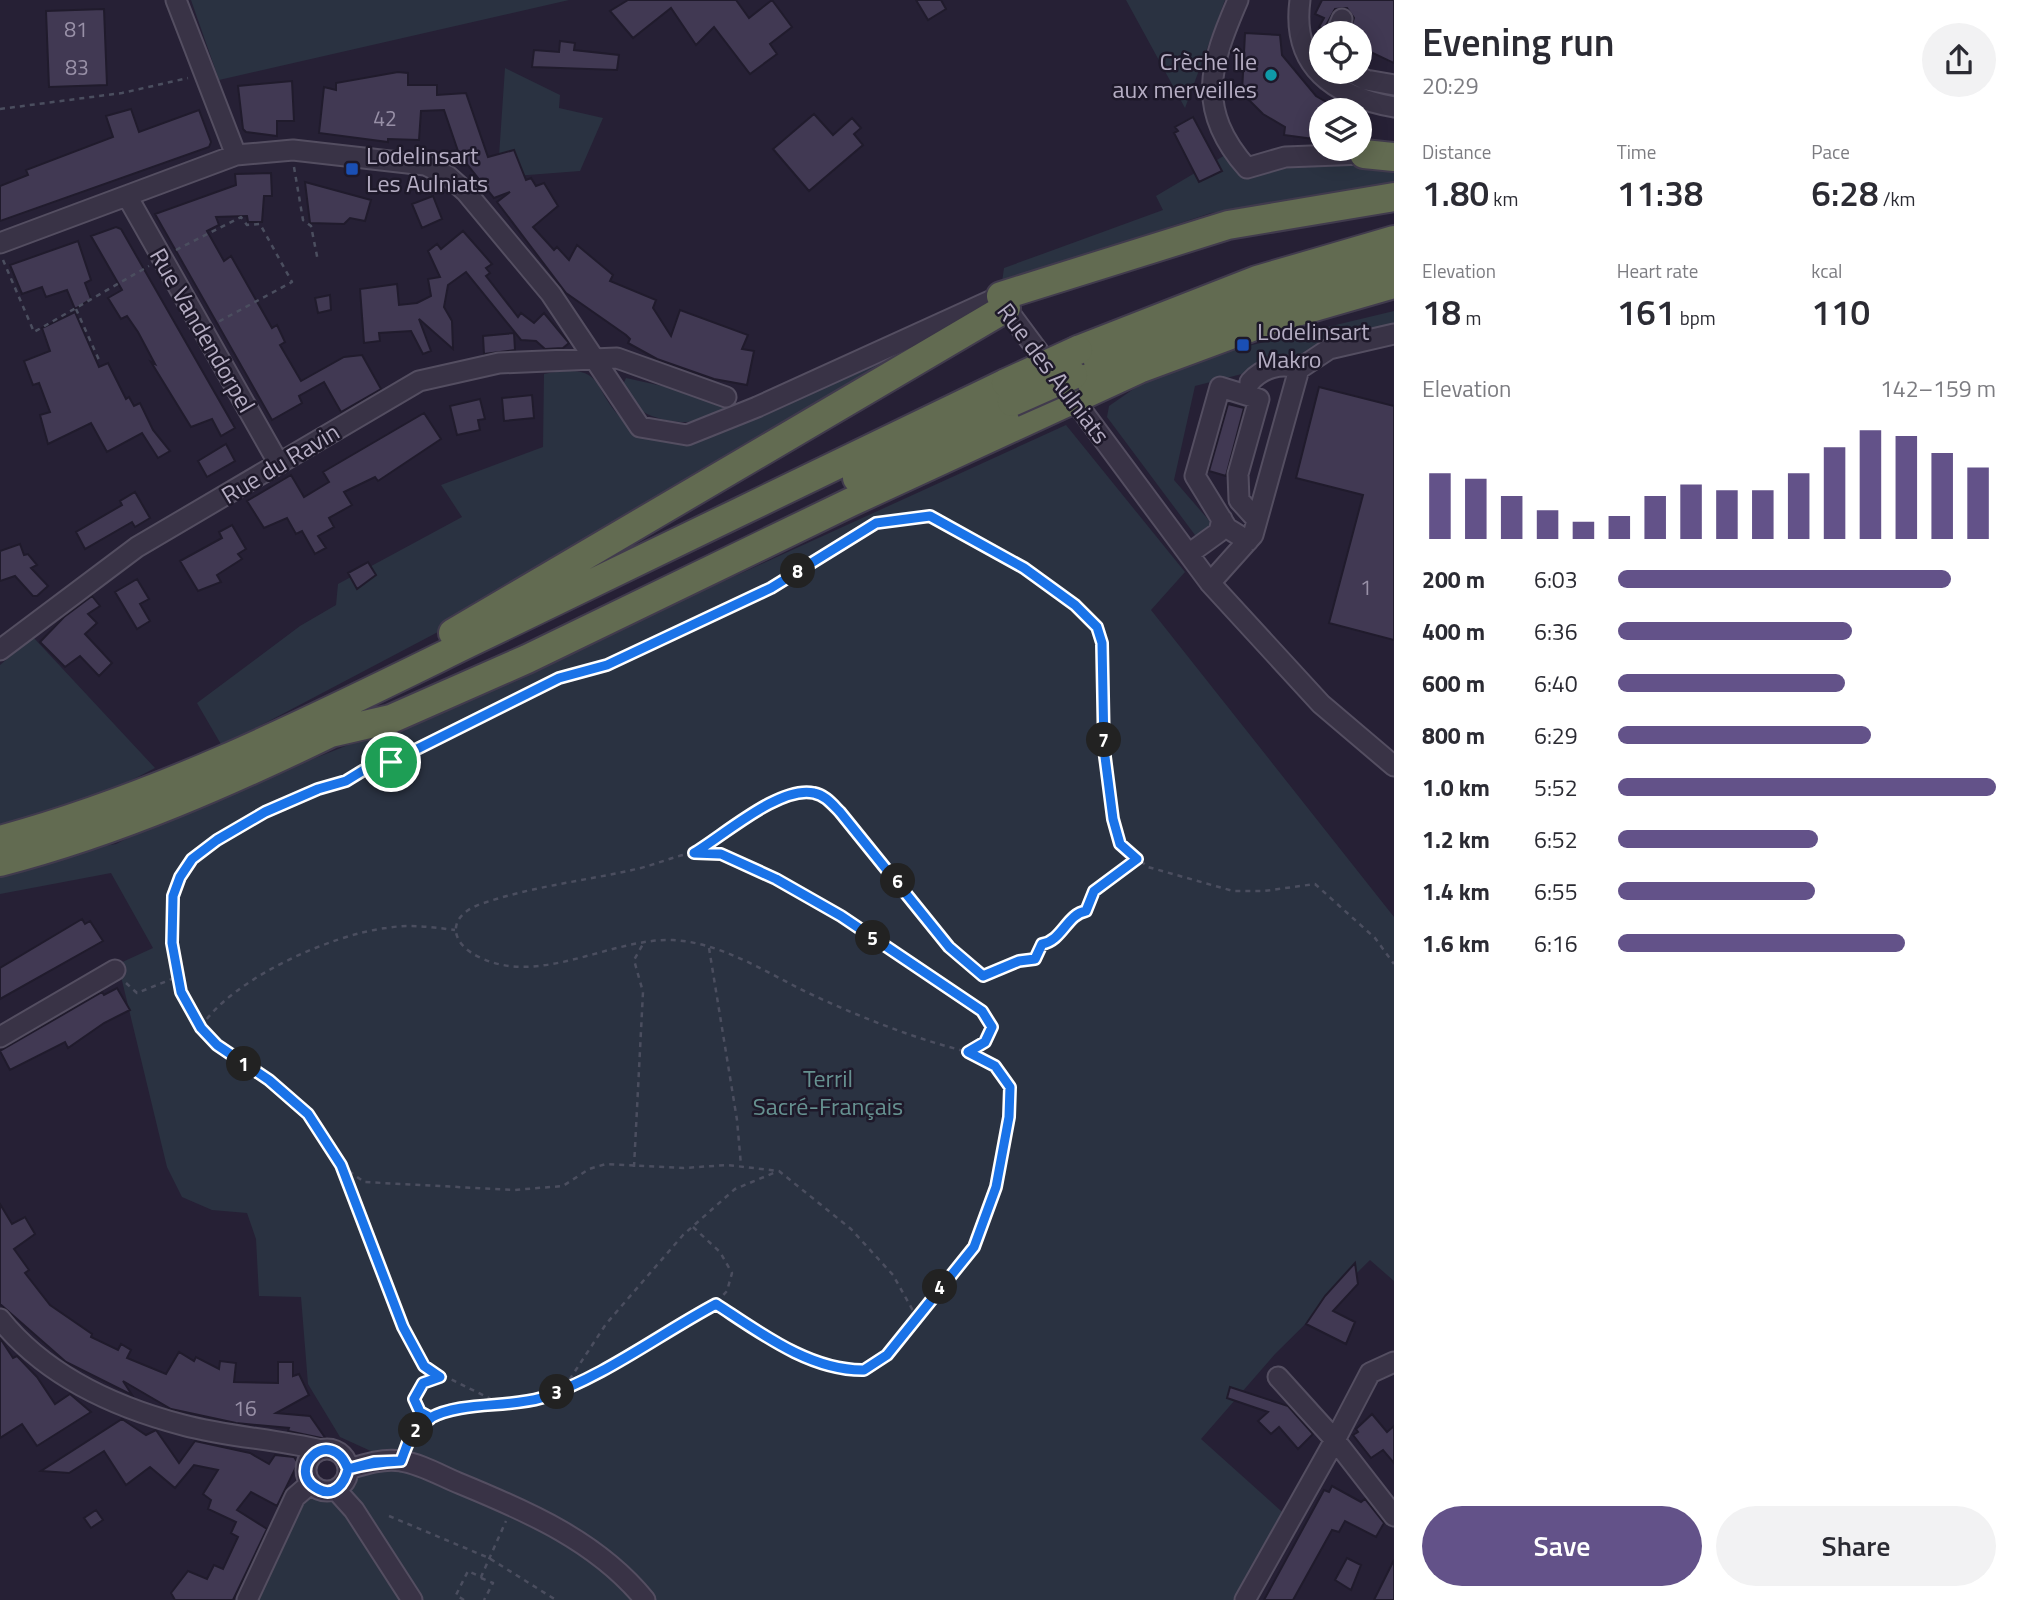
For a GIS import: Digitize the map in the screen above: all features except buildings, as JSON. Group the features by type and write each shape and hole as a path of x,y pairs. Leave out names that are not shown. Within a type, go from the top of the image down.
{"highway":[{"path":"1372,155 1394,157"},
{"path":"341,705 403,662 1003,302 1228,225 1394,197"},
{"path":"0,862 120,825 205,791 330,733 1009,393 1143,323 1256,279 1394,240"},
{"path":"0,840 61,823 204,769 1009,393 1322,279 1394,262"},
{"path":"330,733 391,719 527,659 967,447 1076,401 1139,369 1276,318 1394,284"}],"street":[{"path":"176,0 236,155"},
{"path":"1238,0 1214,56 1211,78 1217,118 1232,151 1247,168 1285,157 1309,156"},
{"path":"1300,0 1300,38 1310,62 1320,75 1343,92 1394,107"},
{"path":"1372,81 1394,85"},
{"name":"Rue des Aulniats","path":"0,243 236,155 293,150 400,160 425,165 448,176 481,209 551,295 640,427 687,435 1003,302 1210,583 1321,704 1394,766"},
{"name":"Rue Vandendorpel","path":"127,196 279,464"},
{"path":"1210,583 1253,535 1299,369 1329,349 1394,334"},
{"path":"594,357 617,358 726,397"},
{"name":"Rue du Ravin","path":"0,650 137,547 419,381 499,363 594,357"},
{"path":"1257,520 1239,500 1238,474 1258,372 1288,365 1299,369"},
{"path":"1248,541 1227,528 1195,476 1220,387 1226,379 1254,391"},
{"path":"1189,553 1219,532 1222,519"},
{"path":"0,1037 115,970"},
{"path":"0,1319 21,1345 58,1373 113,1400 183,1425 333,1450 344,1457 348,1469 346,1482 336,1490 322,1492 310,1484 305,1471 309,1458 321,1450"},
{"path":"1245,1600 1370,1373 1394,1362"},
{"path":"1278,1377 1335,1440 1394,1516"},
{"path":"348,1469 374,1462 401,1461 513,1506 559,1527 627,1577 645,1600"},
{"path":"247,1600 295,1497 310,1484"},
{"path":"336,1490 354,1510 412,1600"}],"path":[{"path":"0,109 122,93 205,74"},
{"path":"293,150 295,188 303,220 311,226 318,261"},
{"path":"76,309 99,360"},
{"path":"501,1404 440,1377 424,1366 403,1327 341,1165 308,1114 269,1080 217,1045 201,1028 181,992 172,943 173,896 180,877 192,859 217,840 265,812 318,789 346,781 372,765 391,762 559,678 607,665 771,588 876,523 930,516 950,525 1048,585 1075,605 1097,627 1102,643 1104,749 1113,819 1120,844 1147,867 1233,891 1264,891 1315,884 1375,938 1394,964"},
{"path":"716,1304 794,1353 855,1370 864,1370 887,1355 974,1247 996,1187 1009,1117 1010,1087 995,1066 968,1052 859,1015 723,951 673,940 540,964 502,965 480,958 456,938 455,930 468,908 495,899 647,867 694,853 789,793 814,793 824,796 878,856 949,947 983,976 1019,961 1035,959 1042,944 1050,943 1077,912 1086,911 1094,891 1137,859"},
{"path":"694,853 721,854 776,879 841,916 982,1011 992,1027 985,1042 968,1052"},
{"path":"201,1028 211,1012 233,994 282,964 351,936 385,928 421,925 455,930"},
{"path":"634,1167 643,992 634,960 643,944"},
{"path":"709,948 737,1120 741,1166"},
{"path":"115,970 137,993 177,977"},
{"path":"341,1165 364,1182 514,1190 563,1186 589,1169 606,1164 634,1167 741,1166 779,1171 851,1229 893,1275 916,1316"},
{"path":"563,1390 606,1324 644,1277 693,1227 735,1189 779,1171"},
{"path":"401,1461 411,1434 431,1418 538,1399 563,1390 593,1376 716,1304 727,1291 732,1273 720,1252 693,1227"},
{"path":"431,1418 420,1412 414,1399 423,1383 440,1377"},
{"path":"481,1577 513,1506"},
{"path":"389,1517 489,1558 556,1600"},
{"path":"464,1600 456,1595 467,1571 493,1583 484,1600"}],"green space":[{"path":"191,0 569,0 219,80"},
{"path":"1126,0 1225,0 1185,108"},
{"path":"505,68 560,95 559,108 603,118 580,171 515,176 499,156"},
{"path":"1232,151 1247,168 1372,161 1372,159 1394,157 1394,189 1211,213 1002,282 1004,268 1163,210 1156,196"},
{"path":"1394,311 1394,335 1195,386 1174,480 1213,525 1198,539 1107,417 1109,406 1168,365"},
{"path":"928,340 936,341 677,485 491,604 222,746 197,703 300,626 336,605 338,584 462,517 441,485 543,447 544,374 565,371 589,375 625,422 638,431 665,441"},
{"path":"626,378 730,401 731,408 719,416 688,422 655,417 641,411 629,401 621,389"},
{"name":"Terril Sacré-Français","path":"1066,425 1185,572 1151,610 1394,917 1394,1281 1370,1260 1275,1354 1201,1439 1290,1519 1245,1600 249,1600 302,1494 339,1492 358,1461 459,1477 410,1452 373,1452 340,1437 308,1384 301,1297 259,1296 256,1239 247,1213 212,1210 182,1197 167,1167 118,964 153,948 111,873 0,894 0,864 116,844 170,816 481,692"},
{"path":"33,637 155,768 88,803 0,825 0,665"}],"place":[{"name":"Crèche Île aux merveilles","path":"1271,75"},
{"name":"Lodelinsart Les Aulniats","path":"352,169"},
{"name":"Lodelinsart Makro","path":"1243,345"}],"route":[{"path":"391,762 372,765 346,781 318,789 265,812 217,840 192,859 180,877 171,912 173,957 181,992 201,1028 217,1045 269,1080 308,1114 341,1165 403,1327 424,1366 440,1377 423,1383 414,1399 420,1412 431,1418 411,1434 401,1461 374,1462 348,1469 344,1457 333,1450 321,1450 309,1458 305,1471 310,1484 322,1492 336,1490 346,1482 348,1469 368,1463 374,1462 387,1462 401,1461 411,1434 431,1418 464,1409 538,1399 563,1390 593,1376 681,1322 716,1304 794,1353 855,1370 864,1370 880,1361 974,1247 996,1187 1011,1103 1010,1087 995,1066 968,1052 985,1042 992,1027 982,1011 841,916 745,864 721,854 694,853 789,793 803,792 824,796 878,856 949,947 983,976 1019,961 1035,959 1042,944 1050,943 1077,912 1086,911 1094,891 1137,859 1120,844 1113,819 1104,749 1102,643 1097,627 1075,605 1024,568 950,525 930,516 876,523 771,588 607,665 559,678 391,762"}]}
